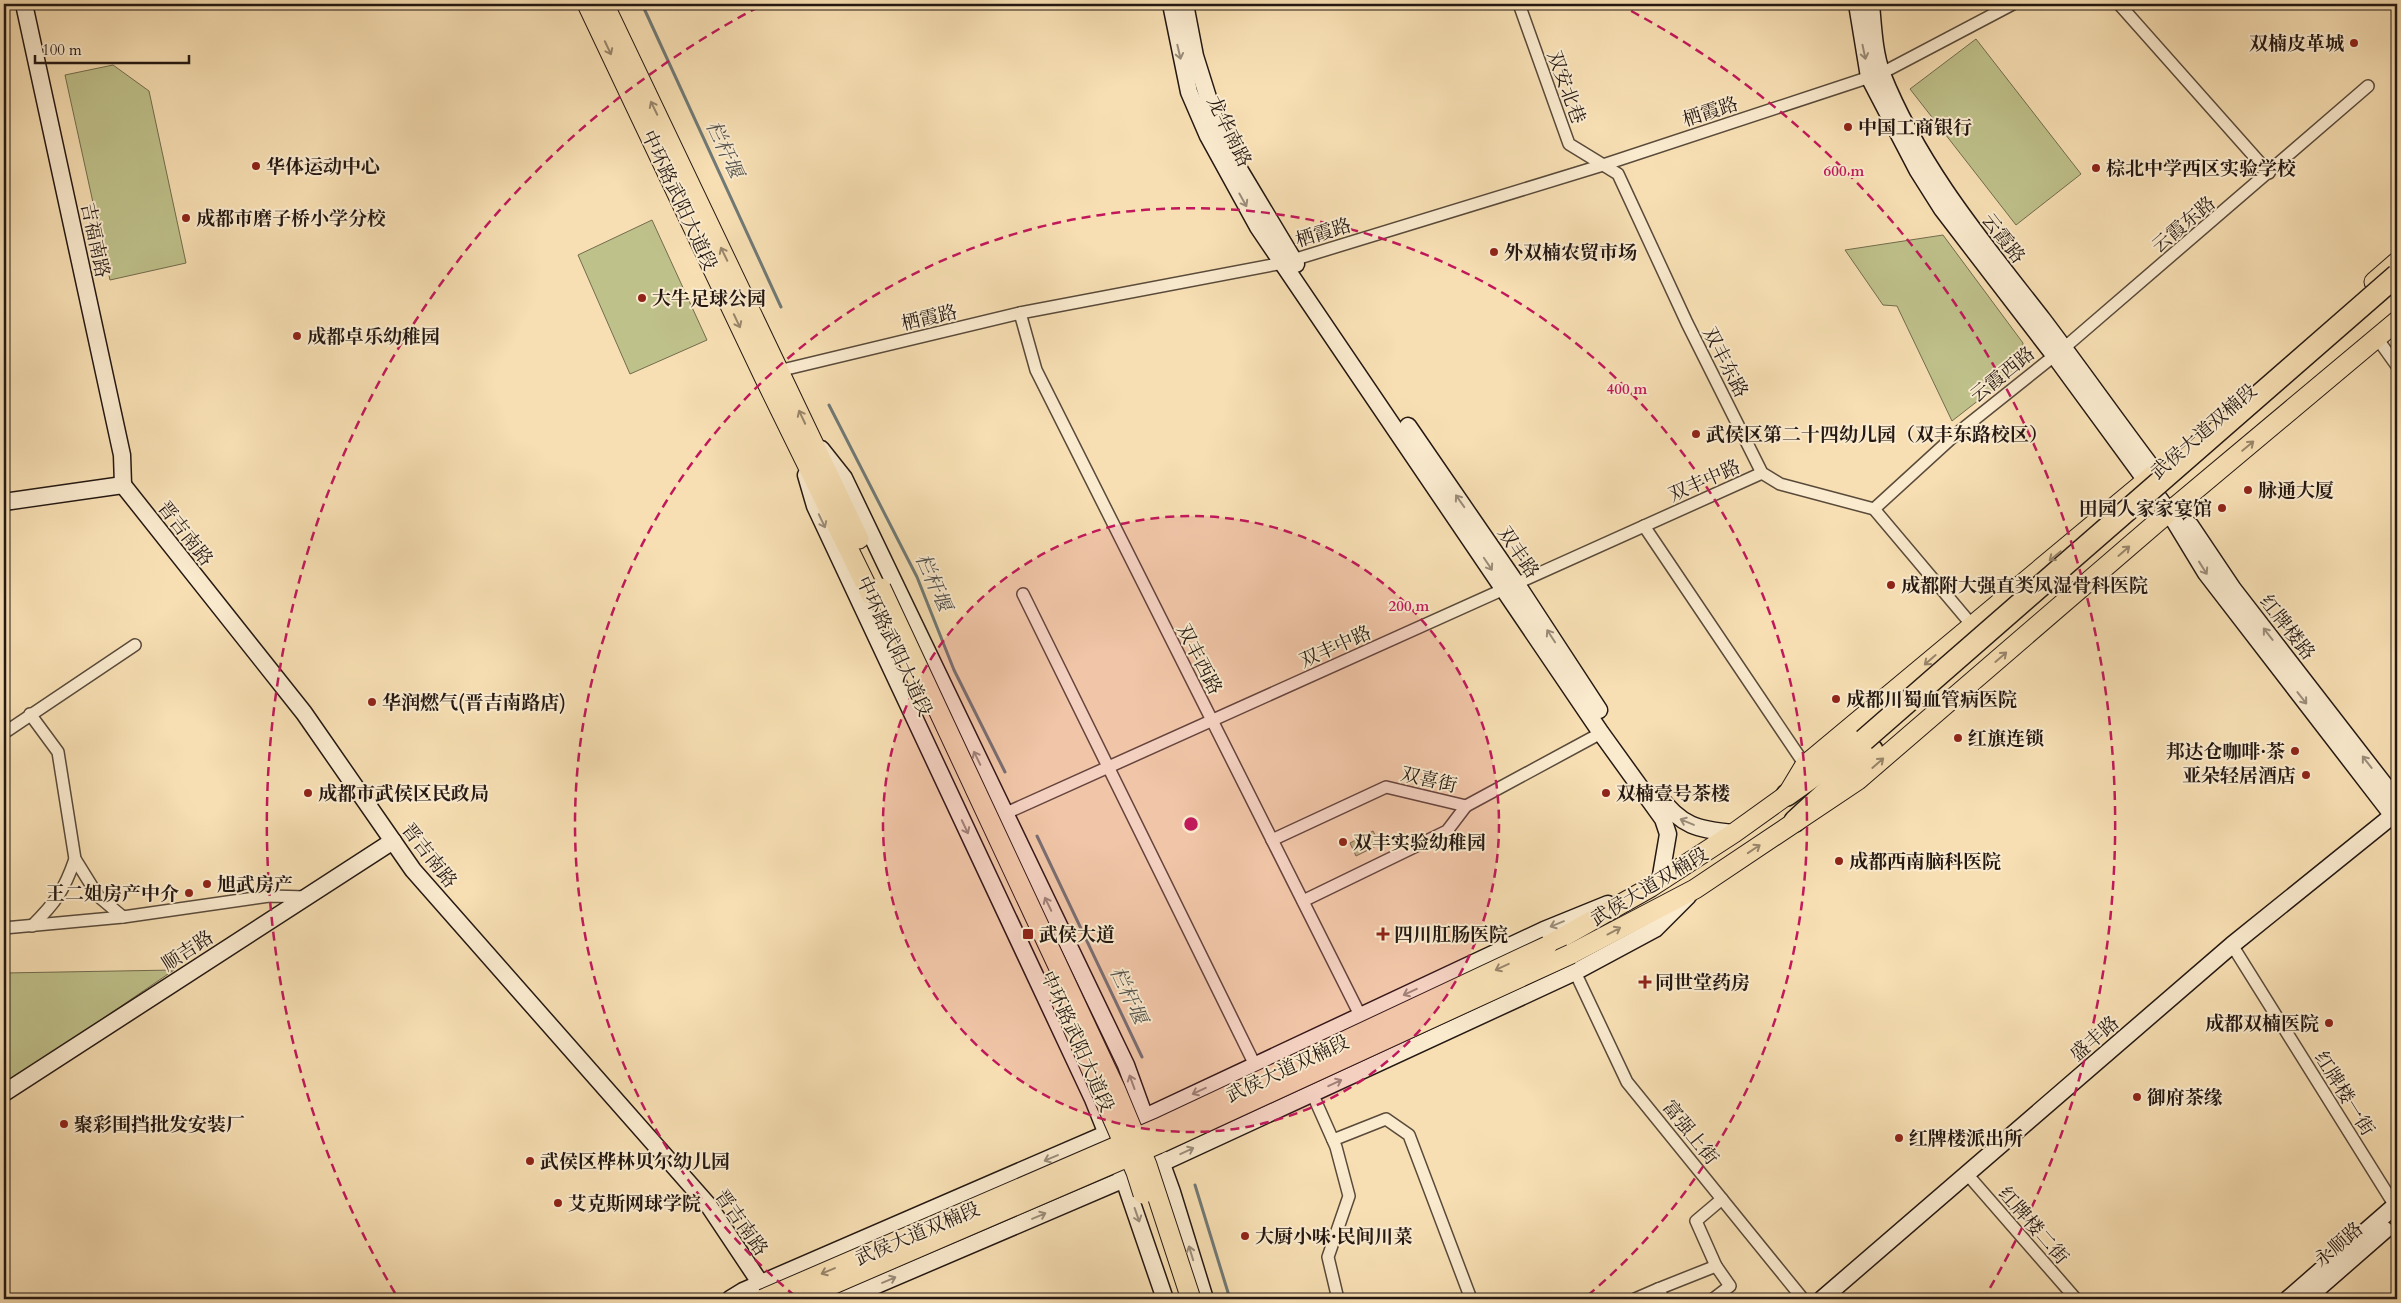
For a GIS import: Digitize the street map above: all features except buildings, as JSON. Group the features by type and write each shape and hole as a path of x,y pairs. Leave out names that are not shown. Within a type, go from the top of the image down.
{"highway":[{"path":"1795,821 1868,745 2397,275"},
{"path":"1787,795 1868,745 2397,292"}],"main road":[{"name":"中环路武阳大道段","path":"587,4 772,373"},
{"name":"中环路武阳大道段","path":"604,4 772,373 1115,1088 1147,1165 1191,1299"},
{"name":"武侯大道双楠段","path":"762,1291 1159,1128 1547,946 1656,884 1734,833 1787,795 1805,765 1971,624 2151,477 2397,262"},
{"name":"武侯大道双楠段","path":"799,1299 1573,963 1695,889 1858,780 2174,508 2397,321"},
{"name":"中环路武阳大道段","path":"876,591 1070,1020 1136,1172 1178,1299"}],"street":[{"name":"吉福南路","path":"24,4 122,455 123,485"},
{"name":"龙华南路","path":"1171,4 1189,92 1208,136 1258,227 1288,261"},
{"name":"龙华南路","path":"1185,4 1195,56 1216,123 1239,169 1274,224 1288,261"},
{"name":"双安北巷","path":"1519,4 1569,144 1603,165"},
{"path":"1857,4 1875,75"},
{"name":"云霞路","path":"1870,4 1875,75 1930,170 2151,477"},
{"name":"栖霞路","path":"772,373 1020,313 1288,261 1603,165 1875,75 2013,4"},
{"path":"2119,4 2269,174"},
{"name":"云霞东路","path":"2059,351 2269,174 2368,86"},
{"name":"双丰东路","path":"1603,165 1618,174 1687,323 1762,473"},
{"name":"双丰路","path":"1288,261 1511,586 1672,813 1681,821 1695,826 1734,833"},
{"name":"双丰西路","path":"1020,313 1036,370 1360,1015"},
{"path":"2378,338 2397,366"},
{"name":"云霞西路","path":"1874,509 1955,435 2059,351"},
{"path":"804,440 844,478 1126,1065 1162,1163 1205,1299"},
{"path":"804,440 815,506 1093,1099 1125,1180 1165,1299"},
{"path":"1762,473 1780,484 1874,509 1971,624"},
{"name":"双丰中路","path":"1004,814 1762,473"},
{"name":"红牌楼路","path":"2151,477 2174,508 2206,573 2396,812"},
{"path":"4,502 123,485"},
{"name":"晋吉南路","path":"123,485 304,713 413,870 709,1206 762,1291"},
{"path":"1644,526 1805,765"},
{"name":"双丰路","path":"1511,586 1601,732 1663,819 1668,834 1656,884"},
{"path":"1023,594 1255,1065"},
{"path":"4,733 135,645"},
{"path":"30,714 58,752 75,859 98,896 123,917"},
{"name":"双喜街","path":"1272,840 1386,787 1466,806 1601,732"},
{"path":"1303,901 1447,831 1466,806"},
{"name":"盛丰路","path":"1822,1299 2232,945 2396,812"},
{"name":"顺吉路","path":"4,1093 393,841"},
{"path":"32,926 51,907 65,888 75,859"},
{"path":"730,1299 762,1291 1145,1117 1544,930 1656,884"},
{"path":"4,928 123,917 269,896 307,896"},
{"name":"红牌楼一街","path":"2232,945 2397,1210"},
{"path":"844,1299 1125,1180 1312,1094 1573,963"},
{"name":"富强上街","path":"1573,963 1627,1082 1803,1299"},
{"path":"1312,1094 1333,1140 1349,1196 1328,1257 1338,1299"},
{"path":"1333,1140 1386,1119 1409,1136 1471,1299"},
{"name":"红牌楼二街","path":"1967,1174 2076,1299"},
{"path":"1713,1299 1730,1286 1716,1266 1696,1221 1722,1199"},
{"path":"2288,1299 2397,1210"},
{"name":"永顺路","path":"2306,1299 2397,1210"},
{"path":"1636,1299 1716,1266"},
{"path":"1658,1289 1664,1299"}],"green space":[{"path":"1976,39 2081,174 2016,225 1910,89"},
{"path":"113,65 149,91 186,263 110,280 65,75"},
{"name":"大牛足球公园","path":"652,220 707,340 630,374 578,255"},
{"path":"1943,235 2023,343 2020,368 1952,421 1897,306 1883,305 1845,250"},
{"path":"1373,831 1380,844 1356,856 1350,843"},
{"path":"174,970 4,1086 4,973"}],"waterway":[{"name":"栏杆堰","path":"642,4 781,307"},
{"name":"栏杆堰","path":"829,405 917,577 954,670 1005,772"},
{"name":"栏杆堰","path":"1037,836 1142,1057"},
{"name":"栏杆堰","path":"1195,1185 1230,1299"}],"place":[{"name":"双楠皮革城","path":"2354,43"},
{"name":"中国工商银行","path":"1848,127"},
{"name":"华体运动中心","path":"256,166"},
{"name":"棕北中学西区实验学校","path":"2096,168"},
{"name":"成都市磨子桥小学分校","path":"186,218"},
{"name":"外双楠农贸市场","path":"1494,252"},
{"name":"大牛足球公园","path":"642,298"},
{"name":"成都卓乐幼稚园","path":"297,336"},
{"name":"武侯区第二十四幼儿园（双丰东路校区）","path":"1696,434"},
{"name":"脉通大厦","path":"2248,490"},
{"name":"田园人家家宴馆","path":"2222,508"},
{"name":"成都附大强直类凤湿骨科医院","path":"1891,585"},
{"name":"成都川蜀血管病医院","path":"1836,699"},
{"name":"华润燃气(晋吉南路店)","path":"372,702"},
{"name":"红旗连锁","path":"1958,738"},
{"name":"邦达仓咖啡·茶","path":"2295,751"},
{"name":"亚朵轻居酒店","path":"2306,775"},
{"name":"成都市武侯区民政局","path":"308,793"},
{"name":"双楠壹号茶楼","path":"1606,793"},
{"name":"双丰实验幼稚园","path":"1343,842"},
{"name":"成都西南脑科医院","path":"1839,861"},
{"name":"旭武房产","path":"207,884"},
{"name":"王二姐房产中介","path":"189,893"},
{"name":"武侯大道","path":"1028,934"},
{"name":"四川肛肠医院","path":"1383,934"},
{"name":"同世堂药房","path":"1645,982"},
{"name":"成都双楠医院","path":"2329,1023"},
{"name":"御府茶缘","path":"2137,1097"},
{"name":"聚彩围挡批发安装厂","path":"64,1124"},
{"name":"红牌楼派出所","path":"1899,1138"},
{"name":"武侯区桦林贝尔幼儿园","path":"530,1161"},
{"name":"艾克斯网球学院","path":"558,1203"},
{"name":"大厨小味·民间川菜","path":"1245,1236"}]}
